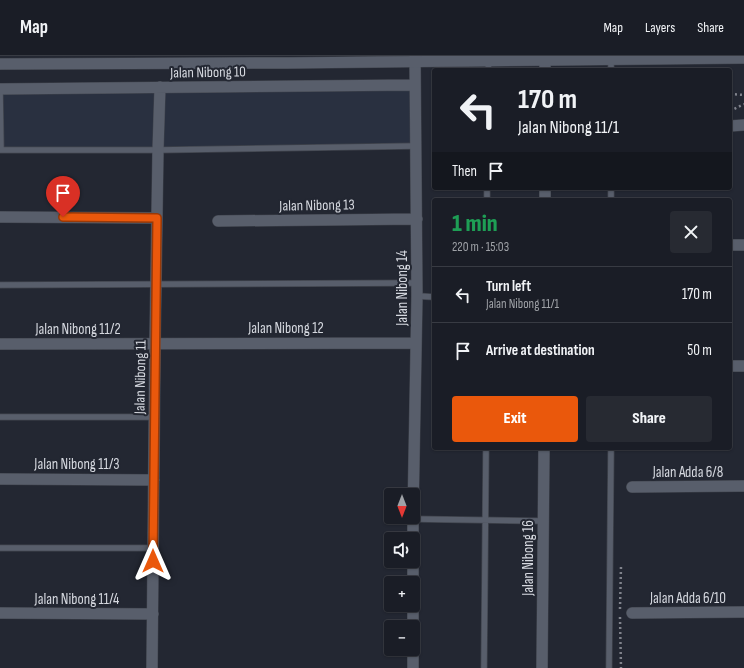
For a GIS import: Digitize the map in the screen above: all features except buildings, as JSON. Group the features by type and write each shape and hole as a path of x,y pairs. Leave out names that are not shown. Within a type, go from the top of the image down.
{"street":[{"path":"0,64 415,59 488,66 532,58 545,65 612,65 739,57"},
{"name":"Jalan Nibong 14","path":"414,488 417,296 415,59"},
{"name":"Jalan Nibong 10","path":"0,89 415,85"},
{"name":"Jalan Nibong 11","path":"152,668 155,344 160,87"},
{"path":"732,126 744,125"},
{"path":"0,217 157,218"},
{"name":"Jalan Nibong 13","path":"218,221 417,219"},
{"path":"732,245 744,245"},
{"name":"Jalan Nibong 12","path":"155,344 416,343"},
{"name":"Jalan Nibong 11/2","path":"0,344 155,344"},
{"path":"732,366 744,366"},
{"name":"Jalan Nibong 16","path":"542,668 544,450"},
{"name":"Jalan Nibong 11/3","path":"0,479 154,480"},
{"name":"Jalan Adda 6/8","path":"632,487 744,486"},
{"path":"413,612 413,668"},
{"name":"Jalan Adda 6/10","path":"632,613 744,612"},
{"name":"Jalan Nibong 11/4","path":"0,613 153,614"}],"lane":[{"path":"0,89 0,150 158,150 416,146"},
{"path":"0,285 417,283"},
{"path":"417,296 432,297"},
{"path":"0,417 154,417"},
{"path":"484,668 486,450"},
{"path":"609,668 611,450"},
{"path":"420,517 543,521"},
{"path":"0,548 153,548"}],"path":[{"path":"732,94 744,96"},
{"path":"732,110 744,104"},
{"path":"621,668 620,613 632,613"}],"shaded area":[{"path":"411,89 411,143 0,148 0,94"}],"route":[{"path":"63,217 157,218 153,561"}]}
